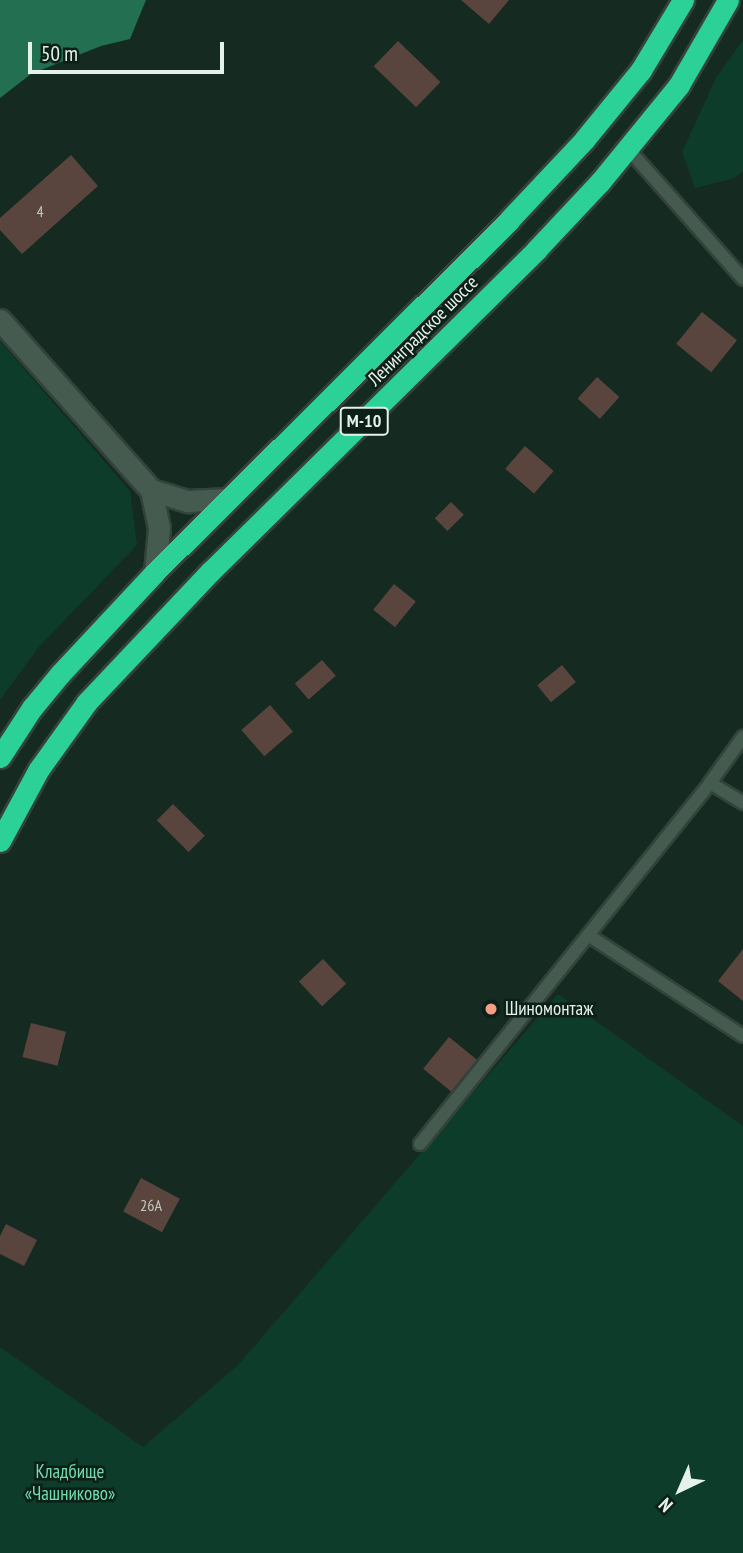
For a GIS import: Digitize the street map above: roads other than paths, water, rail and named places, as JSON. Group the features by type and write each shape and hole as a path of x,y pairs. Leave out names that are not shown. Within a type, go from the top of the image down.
{"highway":[{"name":"Ленинградское шоссе","path":"0,757 32,708 60,674 155,572 509,220 584,140 641,69 682,0"},
{"name":"Ленинградское шоссе","path":"0,841 39,769 87,702 211,571 537,249 629,150 680,85 728,0"}],"street":[{"path":"0,320 151,490 159,528 155,572"},
{"path":"151,490 188,501 227,499"}],"lane":[{"path":"629,150 743,279"},
{"path":"420,1144 710,783 743,737"},
{"path":"710,783 743,803"},
{"path":"588,935 743,1036"}],"place":[{"name":"Шиномонтаж","path":"491,1009"}],"park label":[{"name":"Кладбище «Чашниково»","path":"70,1483"}]}
